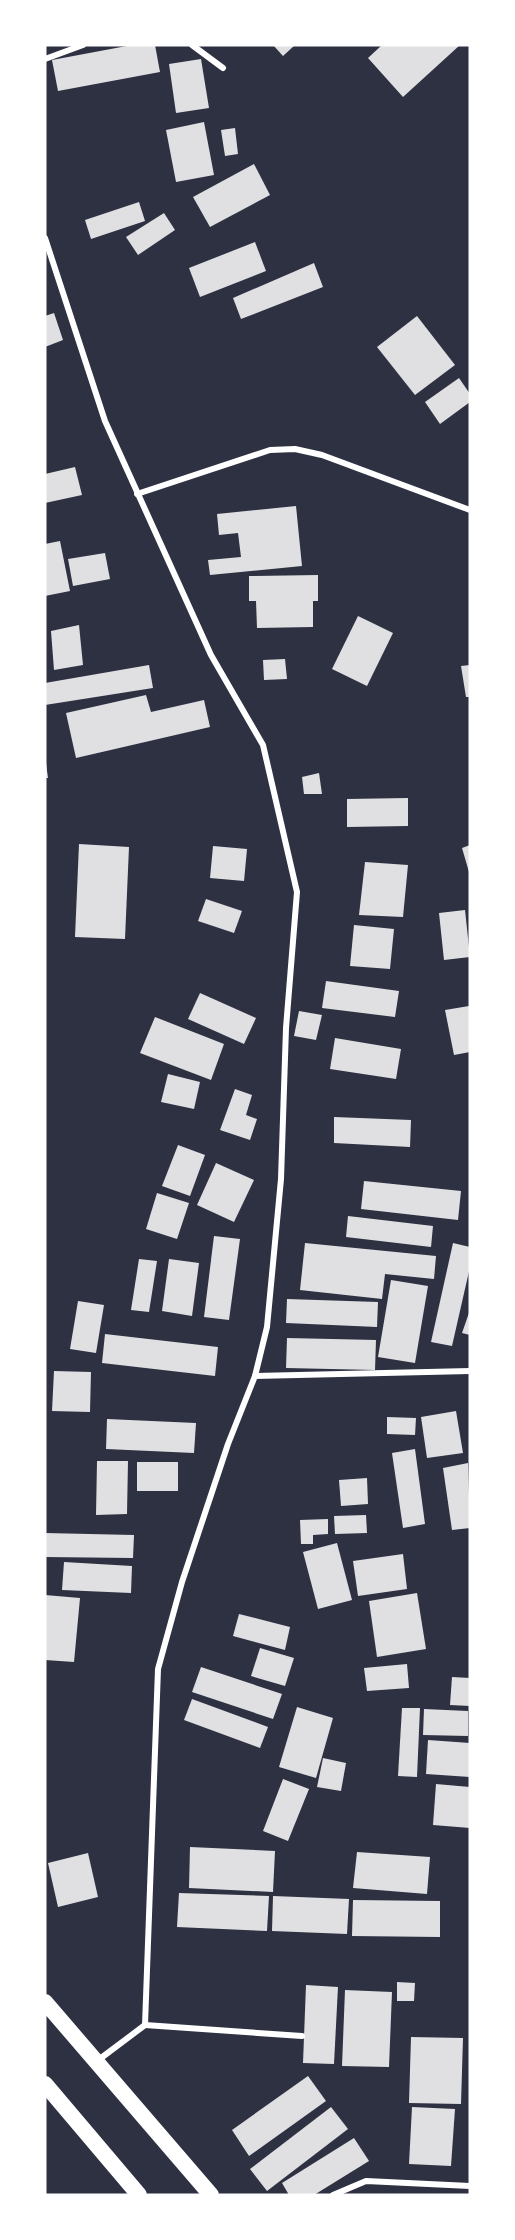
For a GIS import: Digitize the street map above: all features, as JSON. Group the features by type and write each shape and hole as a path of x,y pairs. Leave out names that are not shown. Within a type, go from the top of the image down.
{"highway":[{"path":"45,2002 211,2195"},
{"path":"45,2084 139,2195"}],"street":[{"path":"45,59 83,45"},
{"path":"192,45 223,68"},
{"path":"45,238 105,421 211,655 263,745 297,892 286,1028 280,1179 267,1326 255,1376 228,1444 182,1582 158,1669 145,2025"},
{"path":"138,494 270,450 295,449 322,455 470,510"},
{"path":"255,1376 470,1371"},
{"path":"96,2062 145,2025 302,2036"},
{"path":"333,2195 366,2181 470,2186"}],"building":[{"path":"132,45 155,45 160,72 58,91 52,60"},
{"path":"273,45 295,45 283,56"},
{"path":"382,45 460,45 403,97 368,58"},
{"path":"201,59 209,108 176,113 169,64"},
{"path":"204,122 214,175 176,182 166,130"},
{"path":"235,128 238,154 225,156 221,130"},
{"path":"254,164 270,195 210,227 193,197"},
{"path":"139,202 145,221 91,239 85,220"},
{"path":"164,213 175,230 138,255 126,237"},
{"path":"255,242 266,271 200,297 189,268"},
{"path":"314,263 323,287 241,319 233,298"},
{"path":"54,313 63,340 45,347 45,316"},
{"path":"417,316 455,365 415,395 377,347"},
{"path":"459,378 470,394 470,402 440,424 425,402"},
{"path":"75,467 82,495 45,503 45,474"},
{"path":"296,506 302,566 210,575 208,560 241,557 238,533 219,535 217,514"},
{"path":"60,541 70,591 45,596 45,544"},
{"path":"105,553 110,579 73,586 68,559"},
{"path":"318,575 318,601 313,601 313,627 257,628 256,601 249,601 249,576"},
{"path":"358,616 393,633 367,686 332,669"},
{"path":"79,625 83,665 54,670 51,631"},
{"path":"285,659 287,679 264,680 263,660"},
{"path":"149,665 153,688 45,705 45,683"},
{"path":"470,665 470,697 466,697 461,666"},
{"path":"146,695 151,712 204,700 210,727 76,758 66,713"},
{"path":"45,755 48,778 45,778"},
{"path":"319,773 322,794 304,794 302,777"},
{"path":"408,798 408,826 347,827 347,799"},
{"path":"79,844 129,847 125,939 75,937"},
{"path":"470,845 470,872 469,872 462,848"},
{"path":"213,846 247,849 244,881 210,878"},
{"path":"365,862 408,865 403,917 359,915"},
{"path":"206,899 242,911 234,933 198,921"},
{"path":"465,910 470,957 444,960 439,913"},
{"path":"354,925 394,929 390,969 350,966"},
{"path":"326,981 399,991 395,1017 322,1008"},
{"path":"200,993 256,1018 244,1044 188,1019"},
{"path":"469,1006 470,1052 454,1055 445,1010"},
{"path":"299,1011 322,1015 316,1040 294,1036"},
{"path":"155,1017 224,1044 211,1080 140,1053"},
{"path":"335,1038 401,1049 396,1079 330,1069"},
{"path":"168,1074 200,1082 194,1109 161,1102"},
{"path":"235,1089 252,1095 246,1115 257,1119 250,1140 220,1130"},
{"path":"334,1117 411,1120 410,1147 334,1143"},
{"path":"178,1145 205,1155 190,1196 162,1186"},
{"path":"216,1163 254,1180 234,1222 197,1205"},
{"path":"364,1181 461,1191 458,1220 361,1209"},
{"path":"157,1193 189,1203 177,1239 146,1229"},
{"path":"348,1216 433,1226 431,1247 346,1237"},
{"path":"214,1236 240,1239 229,1320 204,1317"},
{"path":"305,1243 436,1256 434,1279 385,1274 382,1299 300,1290"},
{"path":"453,1243 470,1247 470,1267 452,1346 431,1342"},
{"path":"139,1259 157,1261 149,1312 131,1310"},
{"path":"169,1259 199,1263 192,1316 162,1311"},
{"path":"391,1280 428,1286 415,1363 378,1357"},
{"path":"287,1299 378,1302 377,1327 286,1323"},
{"path":"78,1301 104,1305 96,1353 70,1349"},
{"path":"470,1310 470,1335 462,1333"},
{"path":"105,1334 218,1347 215,1376 102,1363"},
{"path":"287,1338 376,1340 375,1370 286,1368"},
{"path":"54,1371 91,1372 90,1412 52,1411"},
{"path":"456,1411 463,1453 427,1458 421,1417"},
{"path":"387,1417 416,1418 415,1435 387,1434"},
{"path":"107,1419 196,1423 194,1453 106,1449"},
{"path":"415,1449 425,1524 403,1528 392,1453"},
{"path":"97,1461 128,1461 127,1514 96,1515"},
{"path":"137,1462 178,1462 178,1491 137,1491"},
{"path":"468,1463 470,1528 452,1530 443,1468"},
{"path":"367,1478 368,1504 341,1506 339,1480"},
{"path":"366,1515 367,1533 335,1534 334,1516"},
{"path":"328,1519 328,1534 313,1535 313,1544 301,1544 300,1520"},
{"path":"45,1533 134,1535 133,1558 45,1557"},
{"path":"337,1543 352,1600 318,1609 303,1552"},
{"path":"403,1554 407,1589 358,1596 353,1561"},
{"path":"64,1562 132,1566 131,1593 62,1590"},
{"path":"417,1593 426,1649 377,1657 369,1601"},
{"path":"45,1595 80,1598 74,1662 45,1660"},
{"path":"239,1614 290,1627 285,1650 233,1636"},
{"path":"260,1648 294,1658 285,1686 251,1676"},
{"path":"407,1664 409,1688 367,1691 364,1668"},
{"path":"201,1667 282,1694 273,1719 192,1692"},
{"path":"452,1677 470,1678 470,1706 450,1705"},
{"path":"192,1699 268,1727 260,1748 184,1720"},
{"path":"297,1707 333,1718 316,1778 279,1767"},
{"path":"402,1708 420,1708 417,1777 398,1776"},
{"path":"424,1709 468,1711 468,1736 423,1735"},
{"path":"428,1740 470,1743 470,1777 426,1774"},
{"path":"323,1758 346,1763 341,1791 317,1787"},
{"path":"283,1779 309,1789 288,1841 263,1831"},
{"path":"436,1784 470,1787 470,1828 433,1825"},
{"path":"190,1847 275,1851 273,1892 189,1888"},
{"path":"357,1852 430,1857 427,1894 353,1888"},
{"path":"88,1853 98,1897 58,1907 48,1863"},
{"path":"179,1893 269,1896 267,1931 177,1927"},
{"path":"273,1896 349,1899 347,1934 272,1931"},
{"path":"353,1900 440,1901 440,1937 352,1936"},
{"path":"397,1982 415,1983 414,2001 397,2001"},
{"path":"306,1985 338,1987 334,2064 303,2063"},
{"path":"345,1990 392,1992 389,2067 342,2066"},
{"path":"411,2037 463,2038 461,2104 409,2103"},
{"path":"308,2076 326,2101 249,2156 232,2130"},
{"path":"331,2107 348,2129 267,2191 250,2169"},
{"path":"412,2107 455,2109 451,2166 409,2164"},
{"path":"354,2138 369,2161 314,2195 289,2195 282,2183"}]}
